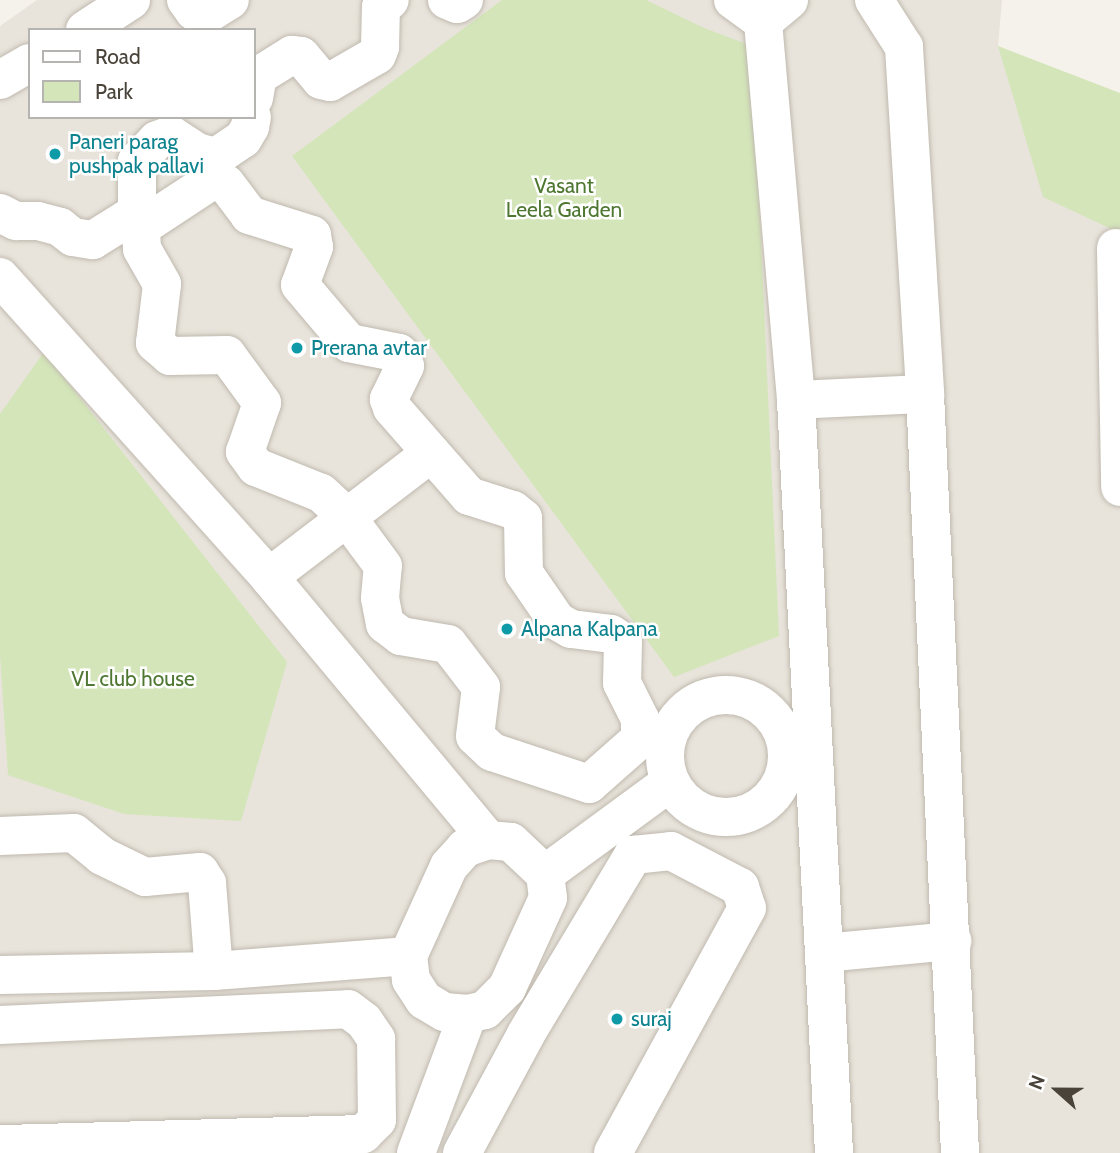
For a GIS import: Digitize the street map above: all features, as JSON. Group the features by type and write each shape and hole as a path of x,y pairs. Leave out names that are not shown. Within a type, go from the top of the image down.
{"street":[{"path":"88,28 131,0"},
{"path":"186,0 194,11 206,15 230,0"},
{"path":"256,87 258,76 292,55 301,56 321,80 330,82 377,55 380,47 381,7 390,0"},
{"path":"447,0 457,4 464,0"},
{"path":"874,0 904,47 925,394 960,1153"},
{"path":"762,7 796,400 801,760 824,953 834,1153"},
{"path":"0,80 28,63"},
{"path":"0,213 16,221 38,221 60,227 73,237 93,240 133,215 137,205 137,161 157,140 172,135 197,152 216,156 243,139 250,127 251,119"},
{"path":"211,181 226,184 249,215 312,235 314,247 300,285 349,343 398,353 405,366 389,399 392,408 468,496 513,510 523,518 524,573 557,621 571,629 611,634 623,642 622,682 640,719 640,739 589,784 492,752 475,736 481,687 448,644 401,636 385,624 380,598 383,566 346,516 321,493 256,467 245,452 262,403 228,355 170,356 155,343 162,284 142,249 141,227 211,181"},
{"path":"1116,248 1120,487"},
{"path":"0,277 269,577 488,840"},
{"path":"796,400 925,394"},
{"path":"269,577 431,453"},
{"path":"714,695 742,696 767,709 801,760 762,806 738,817 710,817 686,804 669,783 664,756 670,728 688,706 714,695"},
{"path":"545,874 669,783"},
{"path":"0,836 74,833 103,856 145,877 200,872 207,883 214,971"},
{"path":"416,1153 477,1012 507,988 548,898 545,874 511,842 488,840 465,848 449,866 408,957 411,980 424,1000 444,1012 477,1012 526,1034"},
{"path":"462,1153 526,1034 633,855 671,851 740,887 747,908 613,1153"},
{"path":"824,953 952,941"},
{"path":"0,975 96,971 214,971 408,957"},
{"path":"96,971 99,1021"},
{"path":"0,1025 348,1009 364,1021 376,1039 377,1120 363,1134 0,1144"}],"shaded area":[{"path":"37,0 1002,0 998,46 1120,233 1120,1153 0,1153 0,26"}],"green space":[{"name":"Vasant Leela Garden","path":"502,0 646,0 704,28 752,46 779,636 674,677 292,156"},
{"path":"998,46 1120,93 1120,233 1043,197"},
{"name":"VL club house","path":"44,352 287,662 241,821 124,814 8,775 0,655 0,414"}],"place":[{"name":"Paneri parag pushpak pallavi","path":"55,154"},
{"name":"Prerana avtar","path":"297,348"},
{"name":"Alpana Kalpana","path":"507,629"},
{"name":"suraj","path":"617,1019"}]}
